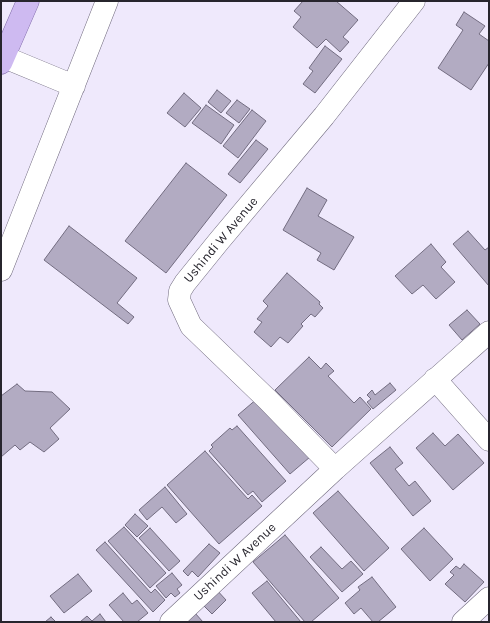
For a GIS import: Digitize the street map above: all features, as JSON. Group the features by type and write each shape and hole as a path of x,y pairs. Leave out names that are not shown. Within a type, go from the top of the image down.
{"main road":[{"path":"2,60 28,1"}],"street":[{"path":"1,270 10,221 74,86 107,1"},
{"name":"Ushindi W Avenue","path":"335,469 268,400 191,326 179,300 180,291 209,253 324,116 414,1"},
{"path":"2,60 74,86"},
{"name":"Ushindi W Avenue","path":"171,622 335,469 489,332"},
{"path":"434,380 489,440"},
{"path":"463,622 489,598"}],"building":[{"path":"303,1 336,1 358,20 343,37 349,42 340,52 326,39 317,48 293,27 301,17 294,11"},
{"path":"464,12 485,26 479,34 489,41 489,63 471,90 438,68 463,30 456,25"},
{"path":"325,46 342,59 315,93 303,84 313,71 309,68"},
{"path":"217,90 231,101 221,113 208,102"},
{"path":"184,93 201,108 185,127 167,113"},
{"path":"237,100 250,109 239,123 226,113"},
{"path":"206,105 234,125 221,144 192,123"},
{"path":"252,110 266,121 238,158 223,146"},
{"path":"256,140 268,149 240,183 228,174"},
{"path":"186,163 227,195 166,273 125,241"},
{"path":"307,188 327,200 318,216 354,237 334,270 317,260 321,253 283,230"},
{"path":"69,226 137,278 117,303 134,317 128,324 44,260"},
{"path":"468,231 485,250 489,247 489,286 453,244"},
{"path":"431,244 446,262 441,267 455,282 436,299 423,285 412,294 395,276"},
{"path":"287,273 320,302 319,304 323,308 315,317 311,314 301,324 303,326 288,343 280,337 271,347 254,332 262,322 257,319 268,306 263,301"},
{"path":"467,310 480,324 462,340 449,325"},
{"path":"309,357 321,369 326,363 334,371 328,376 354,403 360,397 371,409 332,447 275,390"},
{"path":"390,383 396,390 373,409 367,402 371,399 367,395 372,390 375,395"},
{"path":"17,384 25,391 52,392 70,409 50,428 59,439 44,452 30,442 20,450 15,445 1,457 1,396"},
{"path":"258,398 310,457 290,474 238,415"},
{"path":"237,426 286,481 262,502 253,491 248,495 209,451 213,447 211,445 230,428 232,430"},
{"path":"433,433 445,446 458,434 484,463 453,490 416,448"},
{"path":"390,447 403,463 395,469 409,486 415,481 431,501 413,516 370,463"},
{"path":"205,451 248,499 252,495 262,506 219,544 167,485"},
{"path":"165,487 187,514 176,523 162,507 147,520 139,510"},
{"path":"338,491 389,548 364,571 313,513"},
{"path":"135,514 148,526 137,537 125,525"},
{"path":"124,527 166,573 150,588 108,541"},
{"path":"150,528 180,561 169,571 139,538"},
{"path":"424,528 453,559 430,581 401,549"},
{"path":"285,535 339,598 311,622 305,622 253,562"},
{"path":"105,542 151,593 155,589 165,600 153,612 96,550"},
{"path":"209,544 220,553 198,577 192,571 188,576 183,571"},
{"path":"321,547 342,569 351,561 363,574 342,592 310,557"},
{"path":"464,564 484,582 465,602 445,584 454,575 450,572 456,566 460,569"},
{"path":"172,573 182,585 177,589 180,593 175,597 171,593 166,598 156,586"},
{"path":"78,574 92,591 64,613 50,596"},
{"path":"372,577 396,607 378,622 373,622 361,608 354,614 345,603 360,590 358,587"},
{"path":"267,581 301,622 276,622 252,593"},
{"path":"215,588 226,600 212,614 200,602"},
{"path":"123,593 132,604 137,600 148,613 137,622 124,622 109,605"},
{"path":"195,613 203,622 185,622"},
{"path":"100,614 106,622 80,622 87,616 92,621"},
{"path":"51,617 56,622 45,622"}]}
